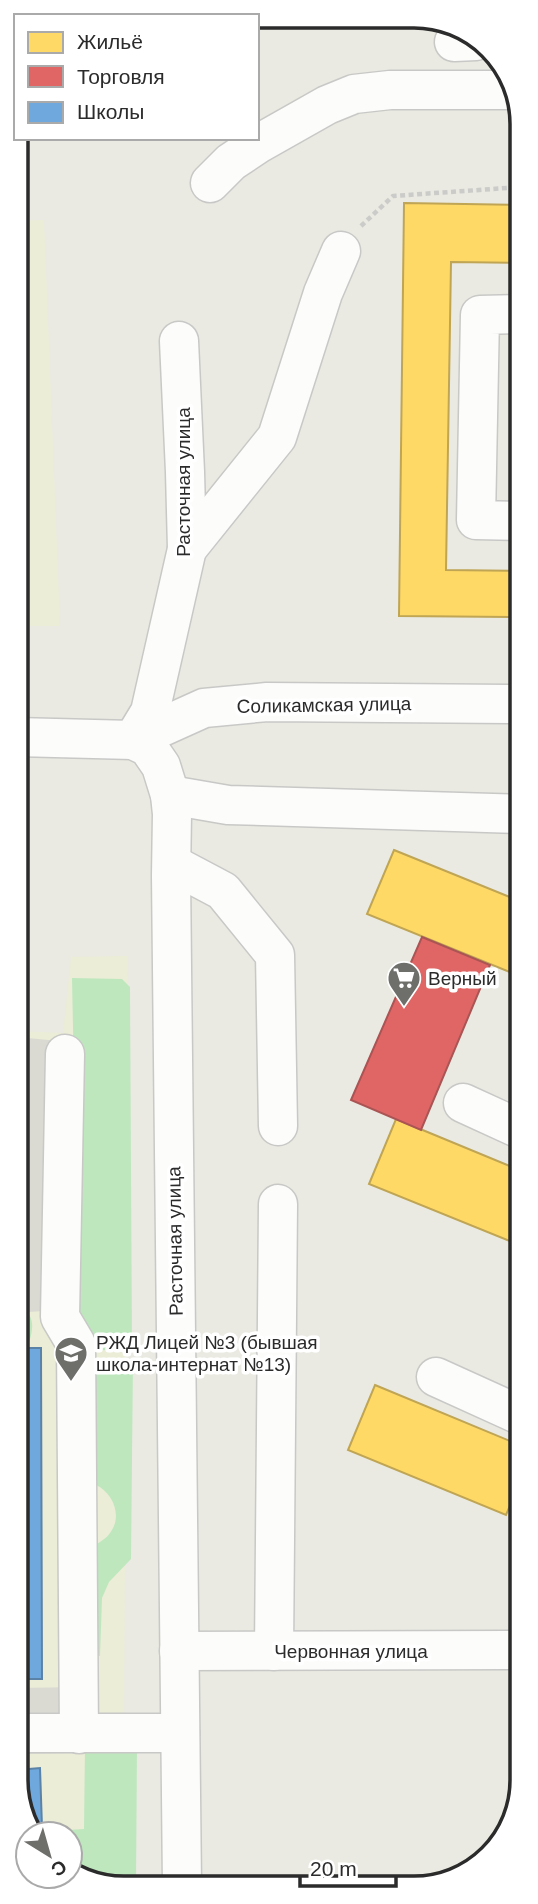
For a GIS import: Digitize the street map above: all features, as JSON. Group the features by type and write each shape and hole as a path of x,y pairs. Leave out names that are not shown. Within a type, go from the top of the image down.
{"street":[{"path":"259,139 354,94 390,90 504,90"},
{"path":"210,183 256,141"},
{"path":"187,549 277,437 323,293 341,251"},
{"path":"510,314 480,315 476,520 510,521"},
{"name":"Расточная улица","path":"133,740 150,712 187,549 179,341"},
{"name":"Соликамская улица","path":"28,737 133,740 204,708 267,702 510,704"},
{"path":"133,740 148,747 165,780 228,805 510,814"},
{"name":"Расточная улица","path":"165,780 172,814 182,1876"},
{"path":"172,863 223,891 275,955 278,1126"},
{"path":"65,1054 60,1317 75,1344 79,1734"},
{"path":"463,1103 510,1125"},
{"path":"274,1651 278,1204"},
{"path":"436,1377 510,1411"},
{"name":"Червонная улица","path":"179,1651 510,1650"},
{"path":"28,1733 180,1734"}],"path":[{"path":"341,251 362,224 393,195 510,188"}],"shaded area":[{"path":"44,220 60,626 28,626 28,221"},
{"name":"РЖД Лицей №3 (бывшая школа-интернат №13)","path":"128,956 124,1733 105,1874 84,1867 84,1820 37,1820 28,1780 28,1032 63,1033 71,957"},
{"path":"28,1038 70,1042 70,1309 29,1312"},
{"path":"83,1687 85,1753 28,1754 28,1688"}],"green space":[{"path":"72,978 122,979 130,987 132,1349 82,1351 79,1328"},
{"path":"28,1312 31,1319 32,1330 28,1346"},
{"path":"133,1359 131,1559 109,1582 102,1598 100,1656 93,1654 92,1547 110,1533 116,1512 107,1493 96,1485 83,1360"},
{"path":"85,1746 137,1747 136,1876 93,1871 84,1867"}],"building: Жильё":[{"path":"404,203 510,205 510,263 451,262 446,570 510,571 510,617 399,616"},
{"path":"394,850 510,897 510,972 367,914"},
{"path":"396,1119 510,1166 510,1241 369,1184"},
{"path":"375,1385 510,1441 510,1506 506,1515 348,1450"}],"building: Торговля":[{"path":"422,937 490,965 421,1130 351,1100"}],"building: Школы":[{"path":"28,1348 41,1348 42,1679 28,1679"},
{"path":"40,1768 42,1820 37,1820 33,1811 28,1769"}],"place":[{"name":"Верный","path":"404,1008"},
{"name":"РЖД Лицей №3 (бывшая школа-интернат №13)","path":"71,1383"}]}
